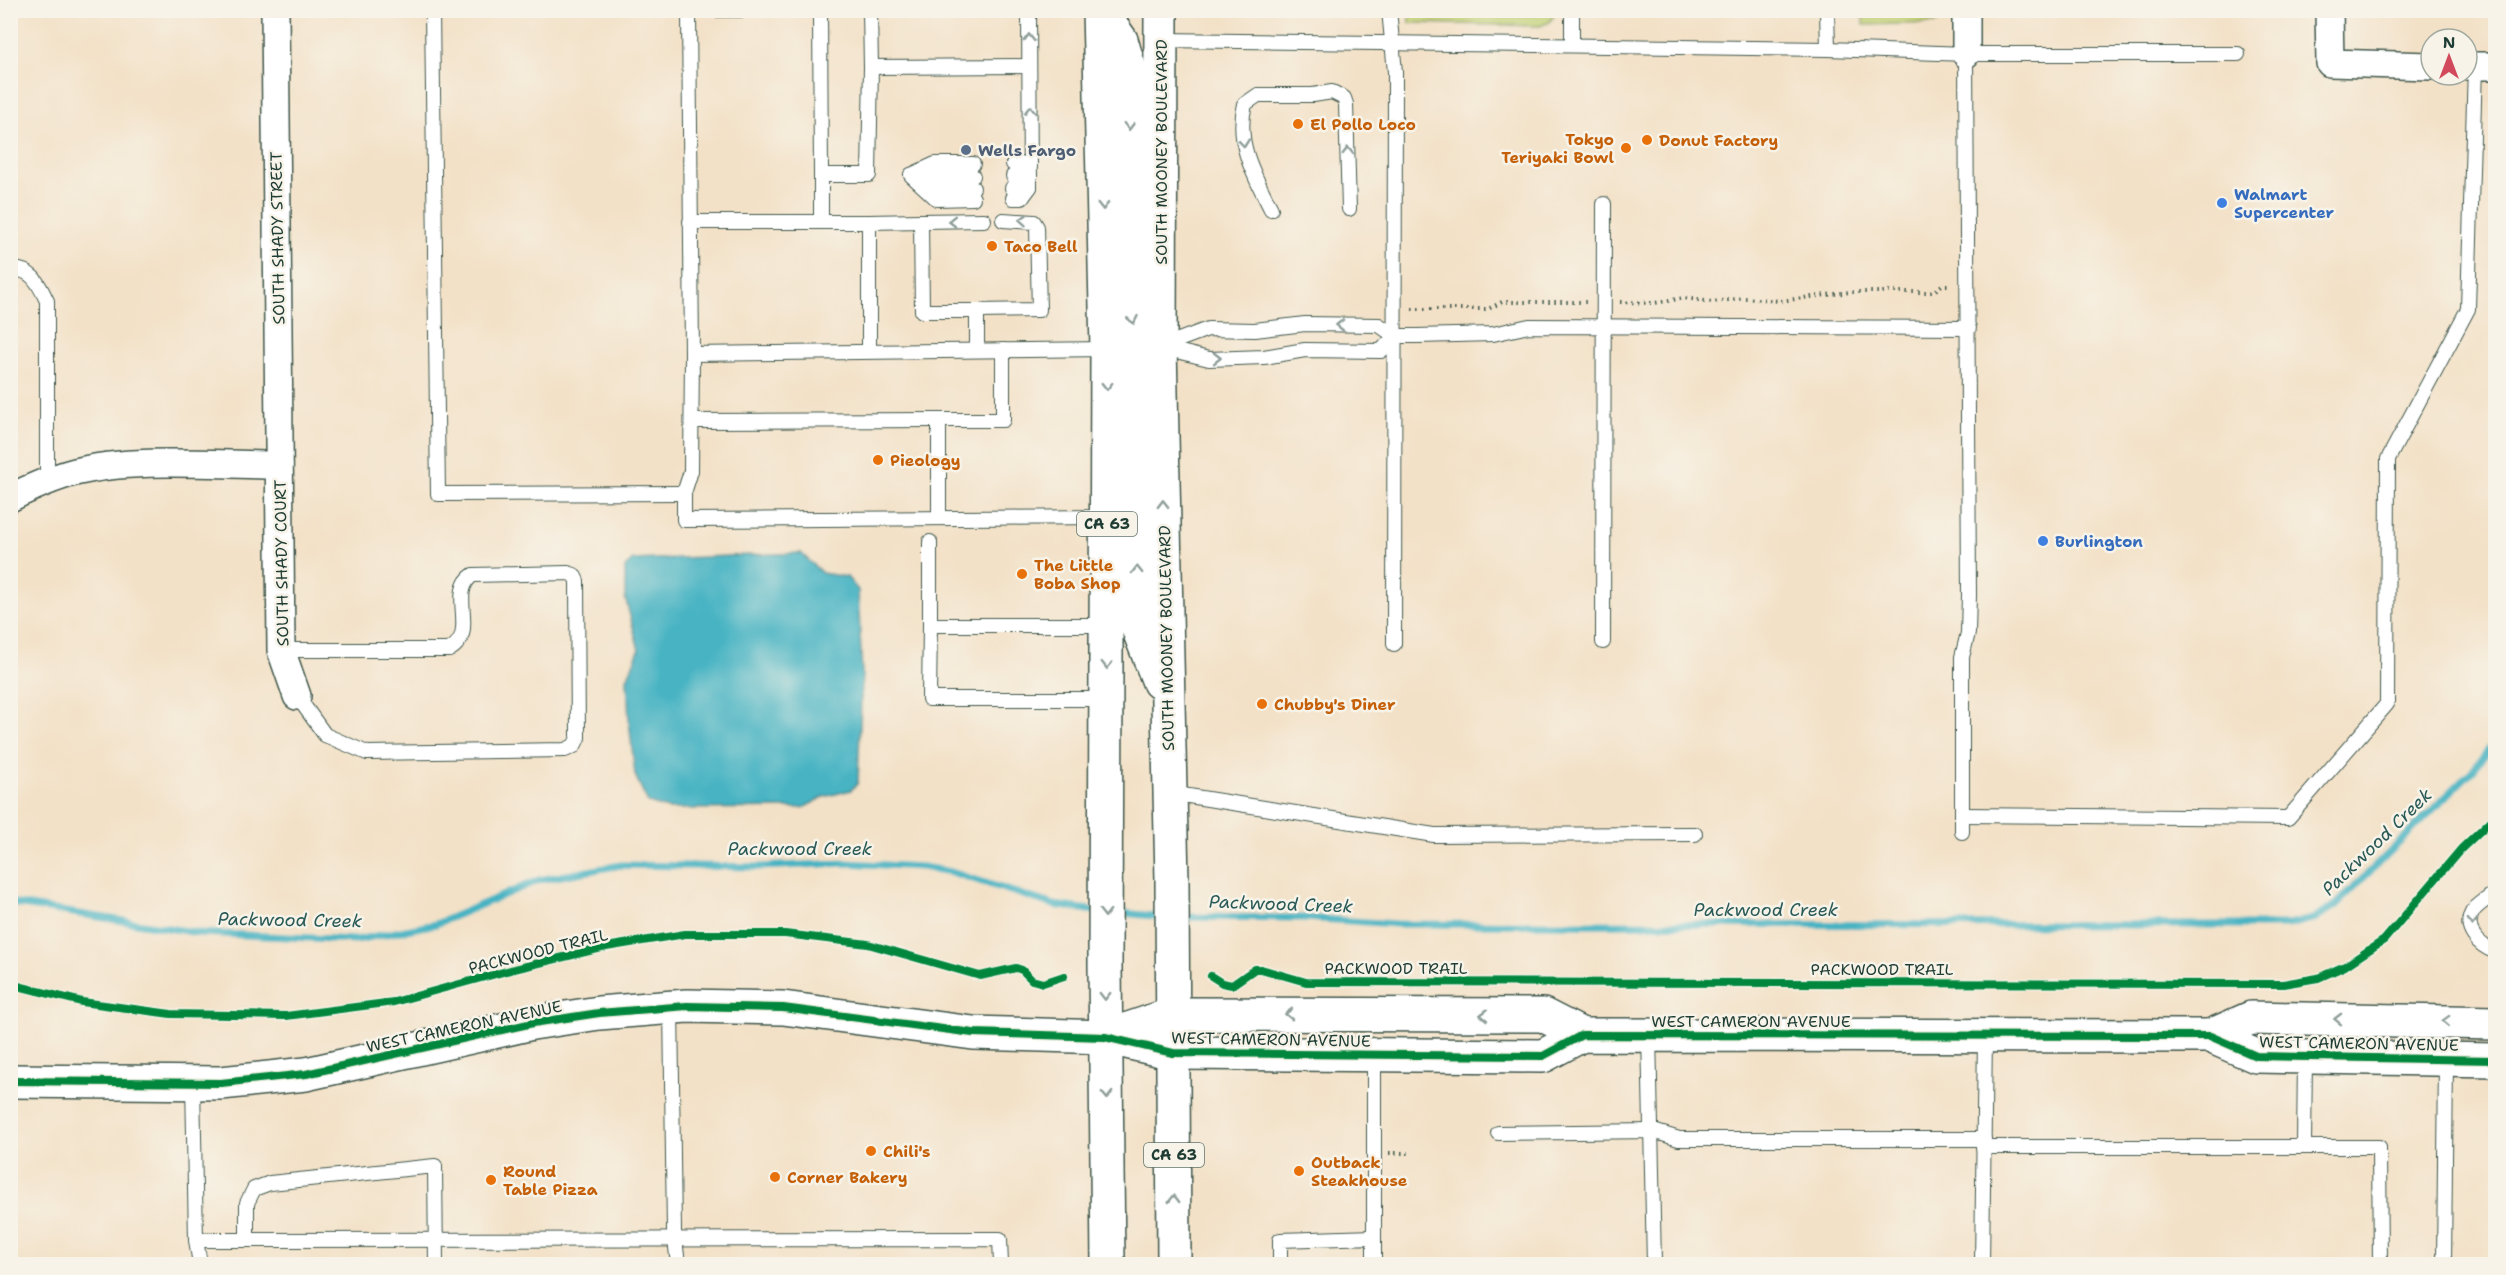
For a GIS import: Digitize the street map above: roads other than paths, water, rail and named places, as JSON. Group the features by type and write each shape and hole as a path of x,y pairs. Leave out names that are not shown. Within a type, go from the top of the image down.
{"street":[{"name":"SOUTH SHADY STREET","path":"275,10 279,465"},
{"path":"1100,10 1121,40 1129,67 1132,322 1143,339 1160,347"},
{"name":"CA 63","path":"1100,10 1107,349 1105,1037 1108,1264"},
{"path":"1966,10 1966,54"},
{"path":"2329,10 2330,63 2419,66"},
{"name":"SOUTH MOONEY BOULEVARD","path":"1161,25 1160,347 1172,880 1174,1264"},
{"path":"1107,349 1127,359 1134,373 1138,628 1167,703"},
{"path":"10,498 47,480 77,471 118,465 279,465"},
{"name":"SOUTH SHADY COURT","path":"279,465 280,650 297,696"},
{"name":"WEST CAMERON AVENUE","path":"10,1081 221,1083 306,1074 533,1023 599,1013 671,1006 765,1006 973,1033 1105,1037 1173,1053 1374,1055 1543,1056 1582,1035 2210,1035 2251,1018 2496,1023"},
{"name":"WEST CAMERON AVENUE","path":"1105,1037 1173,1014 1543,1015 1582,1035"},
{"name":"WEST CAMERON AVENUE","path":"2210,1035 2256,1056 2496,1060"}],"lane":[{"path":"432,10 438,494 684,493"},
{"path":"780,10 689,11 693,421 691,471 684,493 684,520 1107,517"},
{"path":"820,10 821,222"},
{"path":"821,175 869,174 870,10"},
{"path":"1029,10 1030,176 1023,198 1013,181 1030,176"},
{"path":"1389,10 1394,44 1394,644"},
{"path":"1572,10 1572,45"},
{"path":"1827,10 1828,49"},
{"path":"1161,25 1394,44 1828,49 1966,54 2238,54"},
{"path":"1962,832 1962,657 1968,633 1969,595 1966,54"},
{"path":"871,67 1029,66"},
{"path":"1962,814 2288,818 2387,704 2388,459 2468,309 2478,87"},
{"path":"1270,209 1245,157 1242,126 1245,104 1258,95 1313,95 1332,92 1344,98 1346,104 1349,209"},
{"path":"936,164 973,182 936,189 911,175 936,164"},
{"path":"1604,204 1606,326 1604,642"},
{"path":"921,221 922,312 1039,310 1037,227 1028,219 1003,220"},
{"path":"690,222 984,220"},
{"path":"869,222 869,351"},
{"path":"10,269 20,268 37,280 47,301 47,480"},
{"path":"978,312 978,350"},
{"path":"1160,347 1208,329 1254,330 1305,324 1379,325 1395,336 1493,334 1529,326 1969,328"},
{"path":"1160,347 1209,358 1264,357 1305,350 1381,351 1395,336"},
{"path":"692,354 1107,349"},
{"path":"693,421 1004,420 1003,350"},
{"path":"939,420 939,518"},
{"path":"930,542 929,699 1107,699"},
{"path":"280,650 449,650 459,644 464,633 463,586 466,579 473,575 568,573 574,575 577,581 578,738 574,746 565,750 367,753 325,735 297,696"},
{"path":"930,625 1107,625"},
{"path":"1170,793 1434,835 1695,834"},
{"path":"2494,895 2472,912 2470,928 2474,937 2496,952"},
{"path":"671,1006 675,1240 678,1264"},
{"path":"1649,1034 1653,1131 1654,1264"},
{"path":"1982,1264 1985,1034"},
{"path":"1374,1055 1374,1264"},
{"path":"2304,1146 2305,1057"},
{"path":"2444,1264 2446,1059"},
{"path":"193,1083 196,1240 200,1264"},
{"path":"1498,1132 1653,1131 1679,1139 2379,1147 2380,1264"},
{"path":"247,1240 247,1203 254,1189 270,1183 435,1166 436,1264"},
{"path":"1280,1264 1280,1240 1374,1237"},
{"path":"196,1240 1000,1239 1000,1264"}],"water":[{"path":"801,553 822,573 847,577 858,590 862,673 858,783 851,790 824,797 803,808 668,809 648,803 635,775 629,721 627,679 639,650 625,597 625,567 633,560"}],"waterway":[{"name":"Packwood Creek","path":"1181,917 1306,918 1396,924 2288,925 2316,918 2336,905 2474,769 2496,740"},
{"name":"Packwood Creek","path":"10,903 199,933 356,940 436,924 539,880 621,865 759,867 846,863 922,867 951,872 1054,905 1096,911"},
{"name":"Packwood Creek","path":"1113,912 1164,917"}],"place":[{"name":"El Pollo Loco","path":"1298,124"},
{"name":"Donut Factory","path":"1647,140"},
{"name":"Tokyo Teriyaki Bowl","path":"1626,148"},
{"name":"Wells Fargo","path":"966,150"},
{"name":"Walmart Supercenter","path":"2222,203"},
{"name":"Taco Bell","path":"992,246"},
{"name":"Pieology","path":"878,460"},
{"name":"Burlington","path":"2043,541"},
{"name":"The Little Boba Shop","path":"1022,574"},
{"name":"Chubby's Diner","path":"1262,704"},
{"name":"Chili's","path":"871,1151"},
{"name":"Outback Steakhouse","path":"1299,1171"},
{"name":"Corner Bakery","path":"775,1177"},
{"name":"Round Table Pizza","path":"491,1180"}]}
